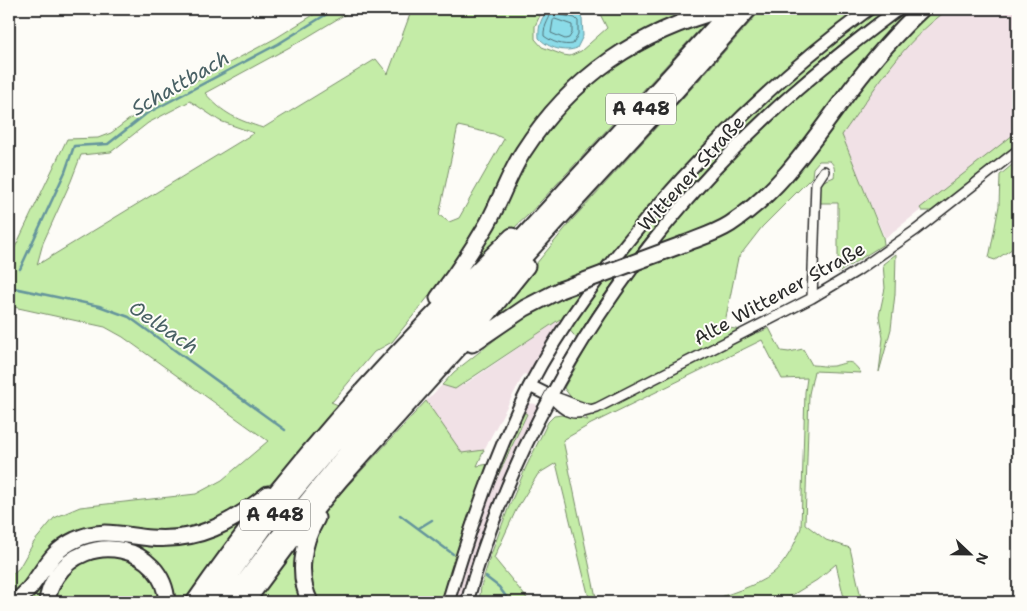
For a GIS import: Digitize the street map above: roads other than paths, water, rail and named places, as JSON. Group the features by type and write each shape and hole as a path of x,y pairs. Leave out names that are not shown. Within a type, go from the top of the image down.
{"highway":[{"path":"16,602 28,590 48,560 59,549 76,539 94,534 113,532 150,538 176,538 218,528 269,493 301,462 349,437 423,355 460,268 480,237 523,152 558,105 602,64 627,48 681,23 725,9"},
{"name":"A 448","path":"423,355 466,280 517,230 555,202 731,9"},
{"name":"A 448","path":"423,355 477,328 599,174 684,83 749,9"},
{"path":"310,602 303,581 304,550 314,523 340,480 349,437 423,355 501,323 560,290 711,234 728,225 762,200 780,182 806,152 880,52 922,9"},
{"name":"A 448","path":"211,602 266,526 349,437"},
{"name":"A 448","path":"229,602 349,437"},
{"path":"194,602 241,538 301,462"},
{"path":"246,602 307,520 340,480"},
{"path":"47,602 50,589 62,569 78,556 103,549 119,549 143,559 156,572 165,589 167,602"}],"main road":[{"name":"Wittener Straße","path":"448,602 492,470 530,386 562,330 584,297 626,243 682,177 764,95 811,54 869,9"},
{"name":"Wittener Straße","path":"467,602 490,530 504,494 550,396 617,289 695,191 729,154 774,111 845,49 898,9"},
{"path":"530,386 550,396"}],"street":[{"name":"Alte Wittener Straße","path":"550,396 561,409 581,414 592,410 812,298 885,253 1018,150"},
{"path":"812,298 816,183 824,171"}],"water":[{"path":"551,9 577,14 582,18 583,36 577,48 557,49 539,38 541,22"}],"waterway":[{"name":"Schattbach","path":"20,269 65,172 74,146 108,144 146,114 278,44 335,9"},
{"name":"Oelbach","path":"9,287 99,306 129,317 285,430"},
{"name":"Oelbach","path":"400,515 453,554"},
{"path":"419,528 432,520"},
{"name":"Oelbach","path":"486,577 499,587 510,602"}],"tram line":[{"path":"460,602 480,540 503,479 531,420 562,363 596,307 634,254 675,203 738,135 821,60 887,9"}]}
